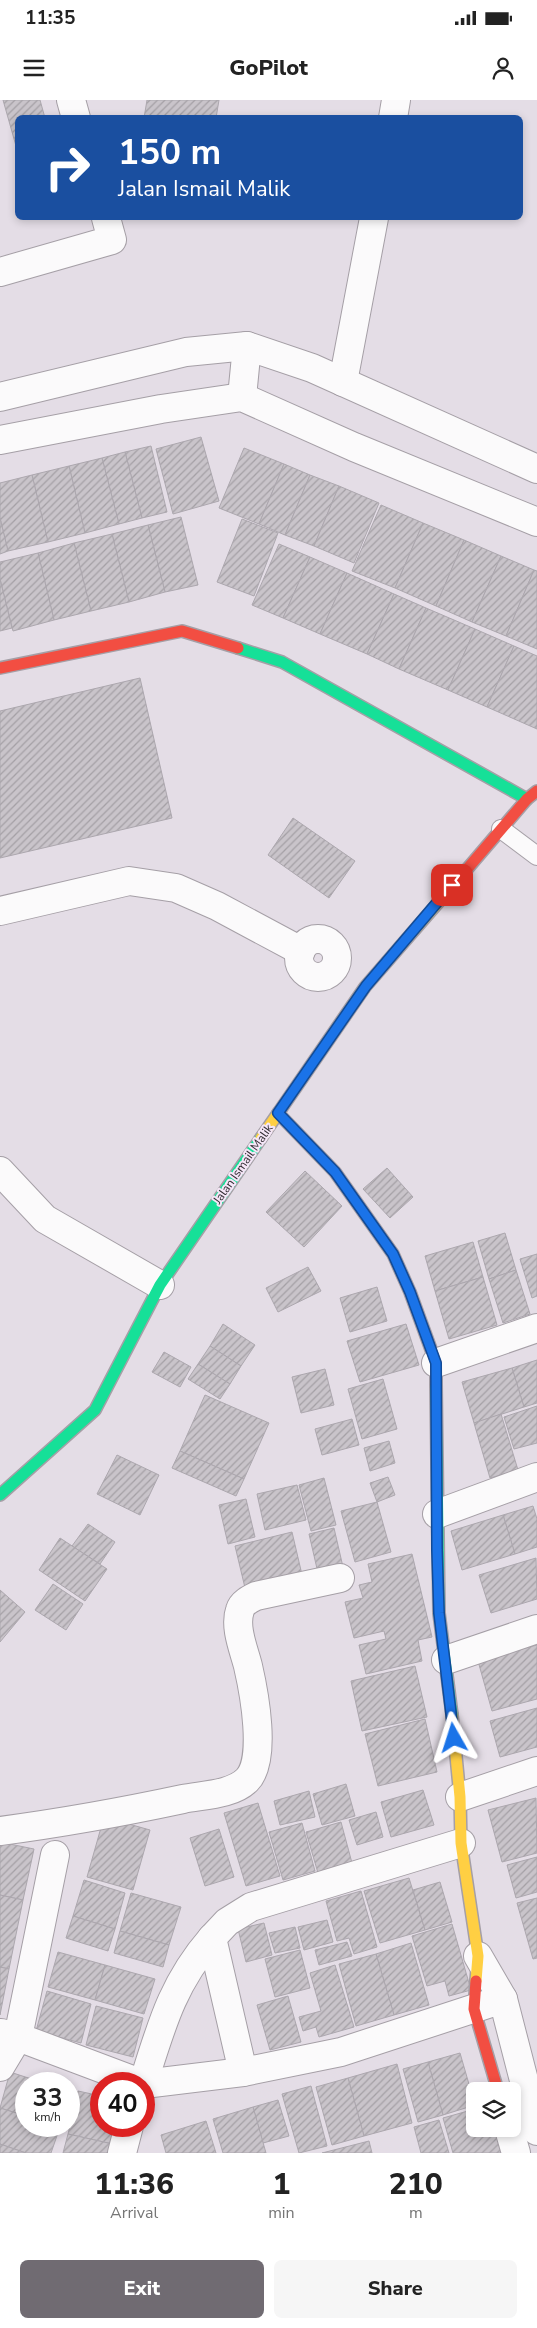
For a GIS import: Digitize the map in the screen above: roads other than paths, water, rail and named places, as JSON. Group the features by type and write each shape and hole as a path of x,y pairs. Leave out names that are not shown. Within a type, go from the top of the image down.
{"street":[{"path":"71,100 75,115"},
{"path":"394,115 396,100"},
{"path":"0,272 112,240 107,220"},
{"path":"343,382 374,220"},
{"path":"242,398 247,346"},
{"path":"0,397 186,352 247,346 312,368 537,469"},
{"path":"0,440 161,409 242,398 354,447 537,522"},
{"path":"0,668 182,631 282,662 527,799"},
{"name":"Jalan Ismail Malik","path":"0,1495 94,1410 160,1285 366,986 527,799 537,791"},
{"path":"0,912 129,880 176,888 217,906 301,951 299,960 307,974 315,977 324,977 336,966 366,986"},
{"path":"278,1113 335,1172 393,1254 410,1292 436,1363 439,1613 446,1660 460,1797 461,1843 478,1956 474,2009 495,2082"},
{"path":"0,1171 45,1219 160,1285"},
{"path":"436,1363 537,1328"},
{"path":"437,1514 537,1477"},
{"path":"0,1831 123,1812 230,1790 246,1781 257,1759 257,1736 250,1676 238,1624 240,1610 246,1602 256,1596 340,1578"},
{"path":"446,1660 537,1629"},
{"path":"460,1797 537,1771"},
{"path":"147,2072 177,1986 190,1965 227,1922 251,1907 461,1843"},
{"path":"0,2067 55,1855"},
{"path":"212,1938 243,2072"},
{"path":"478,1956 503,1999 537,2131"},
{"path":"155,2083 243,2072 341,2052 503,1999"},
{"path":"9,2035 110,2072"},
{"path":"511,2137 516,2153"}],"lane":[{"path":"501,829 537,856"}]}
